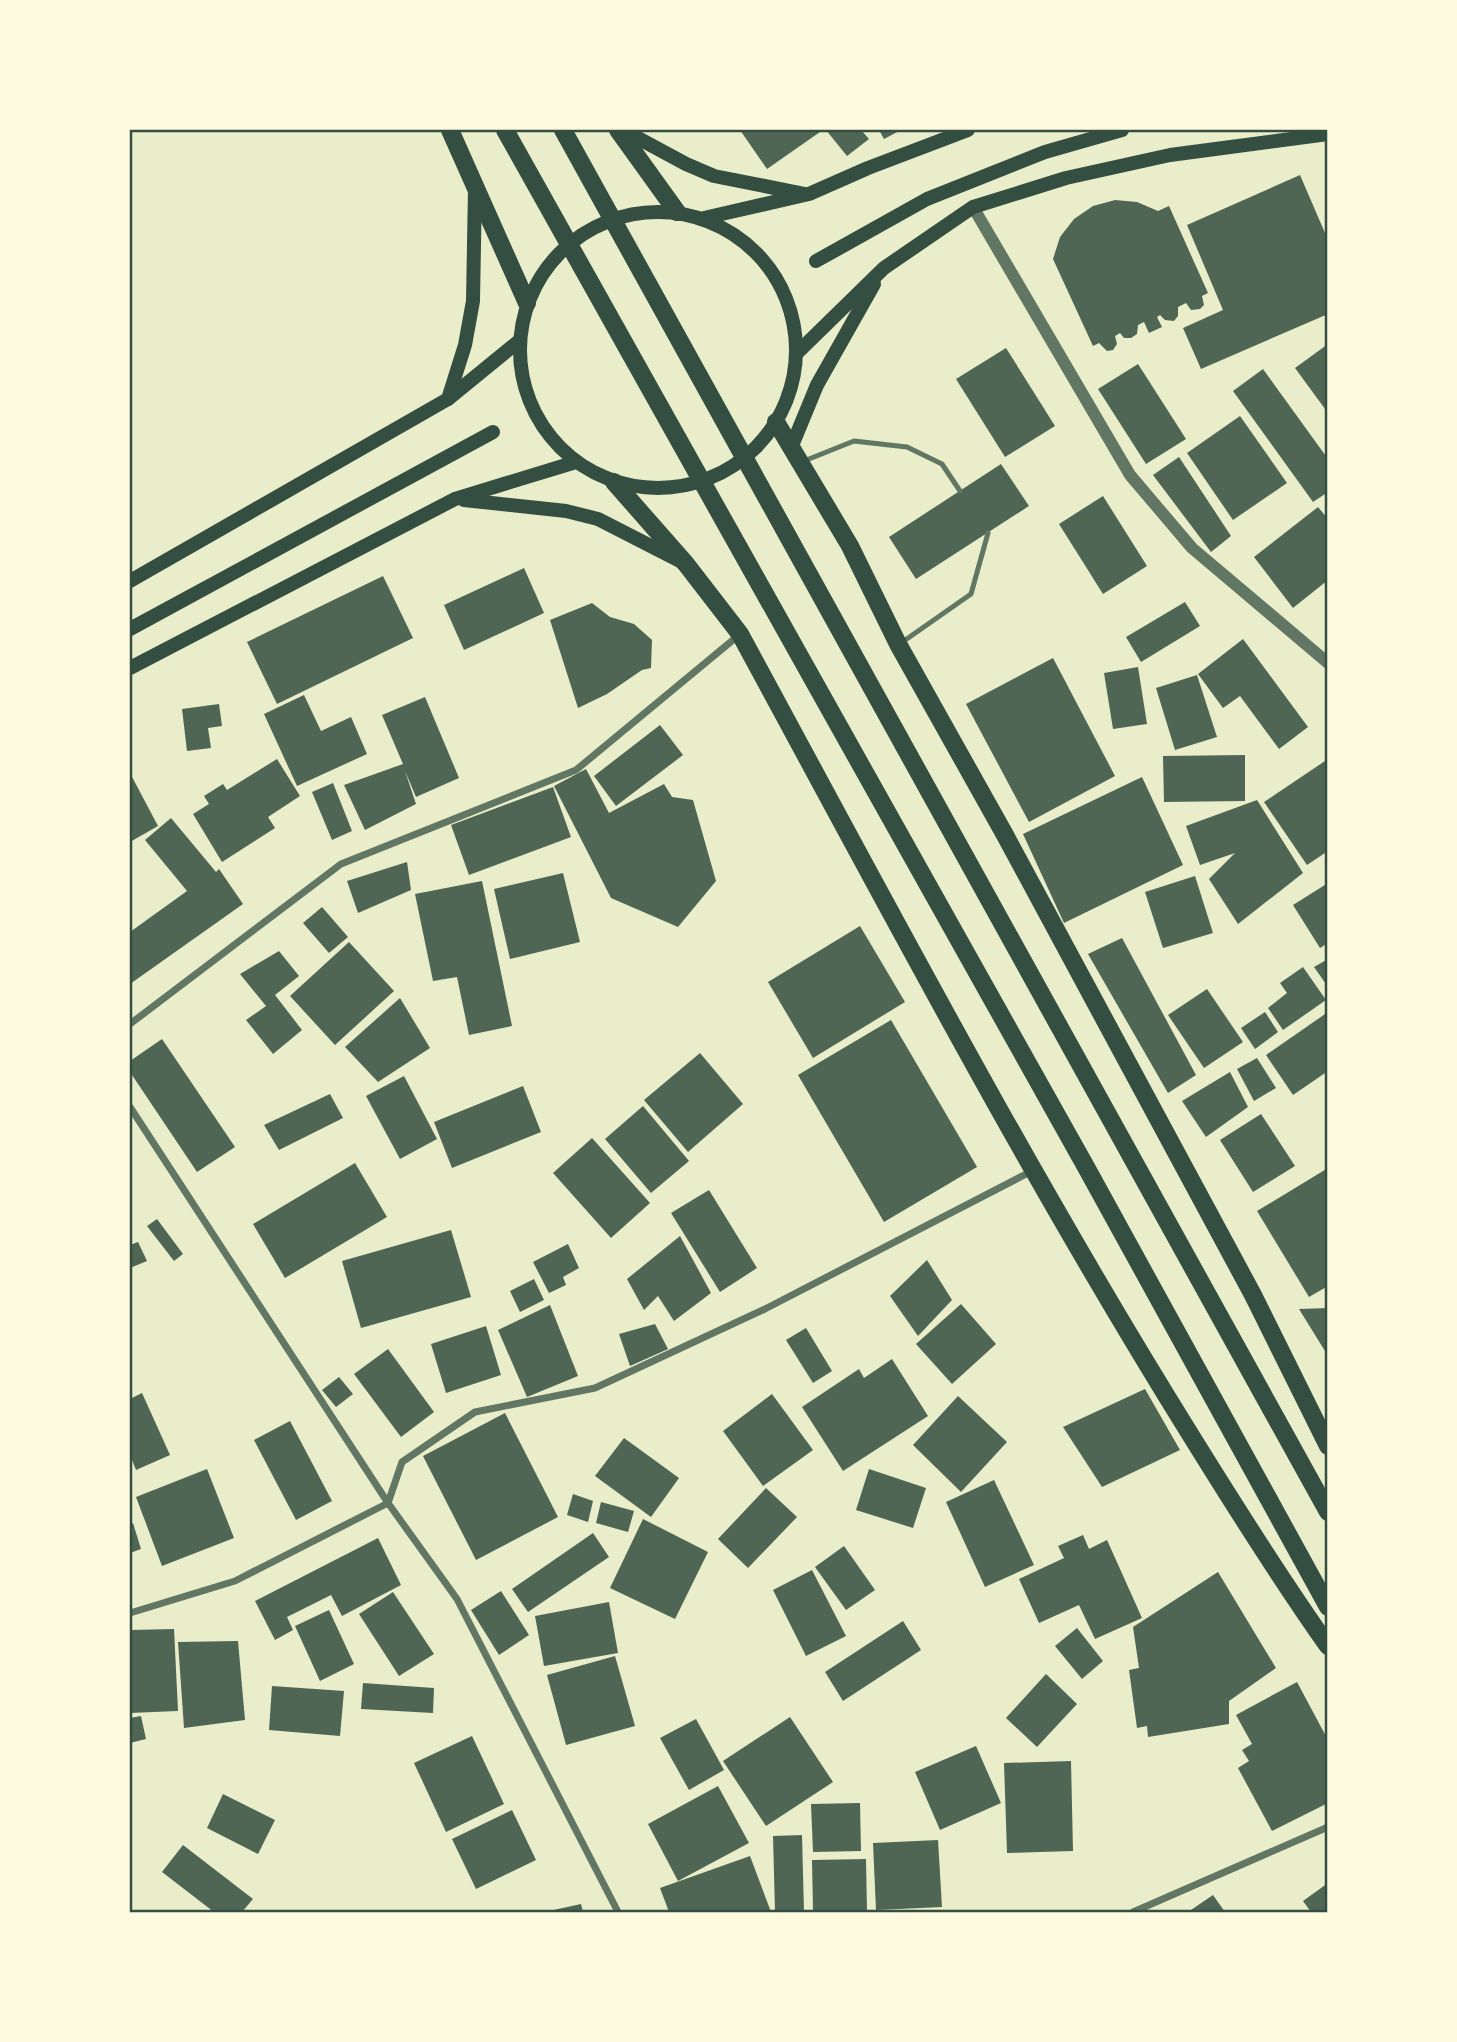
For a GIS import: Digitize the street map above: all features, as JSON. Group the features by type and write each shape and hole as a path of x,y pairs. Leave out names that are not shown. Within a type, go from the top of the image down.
{"main road":[{"path":"450,130 527,303"},
{"path":"505,130 1086,1167 1328,1607"},
{"path":"564,130 1328,1512"},
{"path":"618,130 677,212"},
{"path":"623,130 714,176 809,194"},
{"path":"704,218 809,194 867,168 968,130"},
{"path":"816,261 927,199 1045,152 1122,130"},
{"path":"796,354 884,268 973,207 1066,178 1170,155 1328,134"},
{"path":"448,400 465,345 473,301 475,183"},
{"path":"677,212 704,218 742,239 772,271 791,310 796,354 793,379 776,422 746,458 705,481 660,489 614,482 576,462 543,429 524,387 519,341 527,303 550,261 586,230 630,213 677,212"},
{"path":"796,455 817,385 884,268"},
{"path":"130,581 448,400 519,341"},
{"path":"776,422 850,546 898,644 1253,1295 1328,1446"},
{"path":"130,629 493,432"},
{"path":"130,668 456,499 576,462"},
{"path":"614,482 686,564 740,634 1032,1171 1142,1358 1280,1579 1328,1646"},
{"path":"456,499 566,511 598,519 686,564"}],"street":[{"path":"973,207 1130,475 1192,548 1328,663"},
{"path":"130,1024 341,864 576,770 740,634"},
{"path":"130,1107 388,1503 457,1599 618,1913"},
{"path":"130,1613 235,1581 388,1503 402,1462 475,1412 595,1388 765,1309 1032,1171"},
{"path":"1133,1913 1328,1827"}],"lane":[{"path":"796,455 854,441 907,447 942,464 960,491"},
{"path":"898,644 971,594 988,533"}],"building":[{"path":"740,130 818,130 820,132 767,169"},
{"path":"826,130 861,130 869,139 847,156"},
{"path":"879,130 901,130 884,139"},
{"path":"1300,175 1328,240 1328,314 1201,369 1183,328 1223,310 1187,225"},
{"path":"1115,200 1137,202 1158,211 1169,206 1208,293 1202,296 1204,305 1200,309 1191,310 1186,303 1178,307 1178,316 1174,321 1165,320 1160,315 1157,317 1162,327 1149,333 1144,322 1138,325 1137,334 1131,338 1124,338 1120,333 1115,336 1117,344 1113,350 1107,351 1099,343 1093,346 1053,259 1060,237 1074,219 1093,206"},
{"path":"1328,344 1328,413 1295,368"},
{"path":"1006,348 1055,426 1005,457 956,379"},
{"path":"1138,364 1186,439 1146,464 1098,389"},
{"path":"1263,369 1328,459 1328,492 1313,502 1233,391"},
{"path":"1240,416 1287,483 1233,520 1187,453"},
{"path":"1179,457 1231,536 1211,552 1153,475"},
{"path":"1001,464 1029,506 916,579 889,537"},
{"path":"1103,496 1147,566 1103,594 1059,524"},
{"path":"1318,507 1328,519 1328,580 1293,608 1254,557"},
{"path":"524,568 544,613 464,650 444,605"},
{"path":"383,576 413,638 277,704 247,642"},
{"path":"1185,602 1200,626 1141,662 1126,637"},
{"path":"592,603 610,617 634,624 652,640 651,668 642,670 607,694 578,708 550,620"},
{"path":"1243,639 1308,727 1279,749 1240,696 1223,708 1198,674"},
{"path":"1053,658 1115,776 1029,822 966,704"},
{"path":"1138,667 1147,724 1113,729 1104,673"},
{"path":"1197,675 1217,737 1175,750 1156,688"},
{"path":"304,695 321,731 351,717 367,754 297,786 264,714"},
{"path":"425,697 459,778 416,797 405,771 416,804 365,830 344,785 403,764 382,715"},
{"path":"219,704 222,726 208,728 211,748 187,751 182,709"},
{"path":"660,725 683,755 616,806 594,776"},
{"path":"1245,755 1245,801 1164,802 1163,756"},
{"path":"277,759 300,796 268,817 275,828 222,862 193,814 209,804 204,796 223,784 227,790"},
{"path":"1328,759 1328,851 1307,865 1264,802"},
{"path":"586,769 609,813 664,784 672,797 693,800 716,881 678,927 611,898 554,786"},
{"path":"130,773 158,826 130,842"},
{"path":"1142,777 1183,865 1064,923 1023,834"},
{"path":"333,783 352,831 332,840 312,792"},
{"path":"553,787 571,837 469,875 451,825"},
{"path":"1257,800 1303,873 1238,924 1209,879 1235,853 1200,865 1186,826"},
{"path":"171,818 216,872 219,869 243,904 130,984 130,932 187,891 145,840"},
{"path":"407,862 411,890 358,913 347,881"},
{"path":"563,873 580,942 510,959 494,889"},
{"path":"1195,876 1213,933 1163,948 1145,892"},
{"path":"482,881 512,1026 469,1035 457,977 433,981 415,894"},
{"path":"1328,883 1328,943 1320,948 1293,905"},
{"path":"322,907 348,937 329,953 303,923"},
{"path":"860,926 905,1002 813,1058 768,982"},
{"path":"1122,938 1196,1075 1168,1093 1088,954"},
{"path":"349,942 394,991 335,1045 290,996"},
{"path":"279,951 299,976 275,995 302,1030 273,1054 246,1020 266,1006 240,974"},
{"path":"1328,959 1328,987 1314,967"},
{"path":"1303,967 1326,1000 1283,1030 1268,1008 1287,993 1280,983"},
{"path":"1207,989 1243,1042 1204,1068 1168,1015"},
{"path":"400,998 430,1048 378,1082 345,1047"},
{"path":"1265,1012 1278,1032 1255,1049 1241,1028"},
{"path":"1328,1012 1328,1071 1293,1095 1266,1055"},
{"path":"891,1020 977,1167 884,1222 798,1075"},
{"path":"162,1039 235,1147 197,1172 130,1072 130,1061"},
{"path":"700,1053 743,1104 688,1152 644,1100"},
{"path":"1257,1058 1276,1088 1254,1101 1237,1069"},
{"path":"1230,1072 1248,1107 1206,1137 1182,1101"},
{"path":"404,1076 437,1139 400,1159 366,1096"},
{"path":"523,1086 541,1132 452,1168 434,1122"},
{"path":"330,1094 343,1118 279,1150 264,1125"},
{"path":"643,1106 689,1161 651,1193 605,1139"},
{"path":"1261,1114 1295,1166 1253,1192 1220,1140"},
{"path":"592,1138 650,1203 611,1238 553,1173"},
{"path":"355,1163 387,1217 285,1278 253,1224"},
{"path":"1328,1168 1328,1286 1309,1297 1257,1211"},
{"path":"709,1190 757,1268 720,1292 671,1213"},
{"path":"157,1219 183,1254 174,1261 147,1226"},
{"path":"451,1230 471,1297 361,1328 342,1261"},
{"path":"680,1236 711,1293 674,1321 658,1296 644,1310 627,1279"},
{"path":"138,1242 147,1261 130,1268 130,1245"},
{"path":"568,1244 579,1268 563,1277 566,1285 549,1293 533,1262"},
{"path":"927,1260 952,1300 918,1336 890,1296"},
{"path":"534,1279 544,1300 520,1312 510,1291"},
{"path":"961,1304 996,1344 952,1384 916,1344"},
{"path":"550,1305 578,1376 527,1397 498,1330"},
{"path":"1328,1308 1328,1356 1299,1309"},
{"path":"655,1324 668,1349 630,1366 619,1334"},
{"path":"486,1326 501,1375 446,1393 431,1344"},
{"path":"806,1328 832,1371 813,1383 786,1340"},
{"path":"388,1349 434,1412 401,1437 354,1374"},
{"path":"892,1359 928,1416 843,1471 802,1407 859,1369 864,1378"},
{"path":"339,1377 353,1394 336,1407 322,1390"},
{"path":"1145,1389 1180,1450 1102,1487 1063,1427"},
{"path":"142,1393 170,1455 136,1470 130,1455 130,1399"},
{"path":"772,1394 813,1450 763,1486 723,1431"},
{"path":"958,1396 1007,1442 961,1492 913,1445"},
{"path":"505,1413 558,1517 476,1560 423,1456"},
{"path":"290,1421 332,1501 296,1520 254,1440"},
{"path":"624,1438 679,1478 651,1517 595,1476"},
{"path":"207,1469 234,1538 162,1566 136,1497"},
{"path":"869,1469 926,1488 913,1528 856,1510"},
{"path":"994,1480 1034,1565 985,1587 946,1502"},
{"path":"766,1488 797,1517 748,1568 718,1539"},
{"path":"573,1494 593,1501 588,1522 567,1515"},
{"path":"601,1502 634,1511 628,1532 596,1523"},
{"path":"643,1519 708,1552 675,1619 610,1588"},
{"path":"133,1523 141,1549 130,1553 130,1524"},
{"path":"593,1533 609,1557 528,1612 512,1589"},
{"path":"1083,1535 1089,1549 1107,1540 1142,1618 1095,1639 1079,1605 1039,1623 1019,1579 1064,1558 1058,1546"},
{"path":"378,1538 401,1585 342,1616 331,1595 287,1617 293,1630 275,1640 255,1601"},
{"path":"844,1546 875,1590 846,1610 815,1567"},
{"path":"812,1570 846,1636 806,1656 773,1590"},
{"path":"1218,1572 1276,1668 1229,1701 1229,1724 1148,1737 1147,1726 1137,1728 1129,1670 1139,1668 1133,1627"},
{"path":"501,1591 529,1635 499,1655 471,1610"},
{"path":"393,1592 434,1654 399,1676 359,1614"},
{"path":"609,1602 618,1653 544,1666 535,1616"},
{"path":"329,1610 354,1664 320,1681 295,1626"},
{"path":"903,1621 921,1650 843,1701 825,1672"},
{"path":"1077,1628 1103,1661 1082,1679 1055,1646"},
{"path":"174,1629 178,1711 130,1713 130,1630"},
{"path":"238,1641 245,1720 184,1728 178,1642"},
{"path":"615,1656 635,1726 566,1745 547,1675"},
{"path":"1046,1674 1077,1704 1037,1747 1006,1718"},
{"path":"1297,1682 1328,1740 1328,1803 1272,1831 1238,1768 1249,1761 1242,1750 1252,1744 1236,1715"},
{"path":"363,1683 434,1688 433,1713 361,1709"},
{"path":"272,1686 344,1691 340,1736 269,1730"},
{"path":"141,1716 146,1739 130,1743 130,1718"},
{"path":"790,1717 833,1782 766,1826 723,1761"},
{"path":"696,1719 724,1770 689,1790 660,1738"},
{"path":"472,1736 504,1804 446,1832 414,1763"},
{"path":"976,1746 1001,1803 940,1830 915,1772"},
{"path":"1071,1761 1073,1851 1007,1853 1004,1763"},
{"path":"718,1786 749,1843 678,1881 648,1824"},
{"path":"223,1794 275,1820 258,1854 207,1828"},
{"path":"860,1803 861,1851 813,1852 811,1804"},
{"path":"512,1810 536,1860 476,1889 452,1839"},
{"path":"802,1835 804,1912 775,1912 773,1836"},
{"path":"938,1840 942,1907 876,1910 873,1843"},
{"path":"183,1845 253,1899 242,1912 214,1912 162,1872"},
{"path":"750,1856 771,1912 669,1912 660,1888"},
{"path":"866,1859 867,1912 813,1912 812,1860"},
{"path":"1328,1883 1328,1912 1311,1912 1303,1901"},
{"path":"1213,1895 1225,1912 1188,1912"},
{"path":"581,1904 583,1912 549,1912 549,1911"}]}
